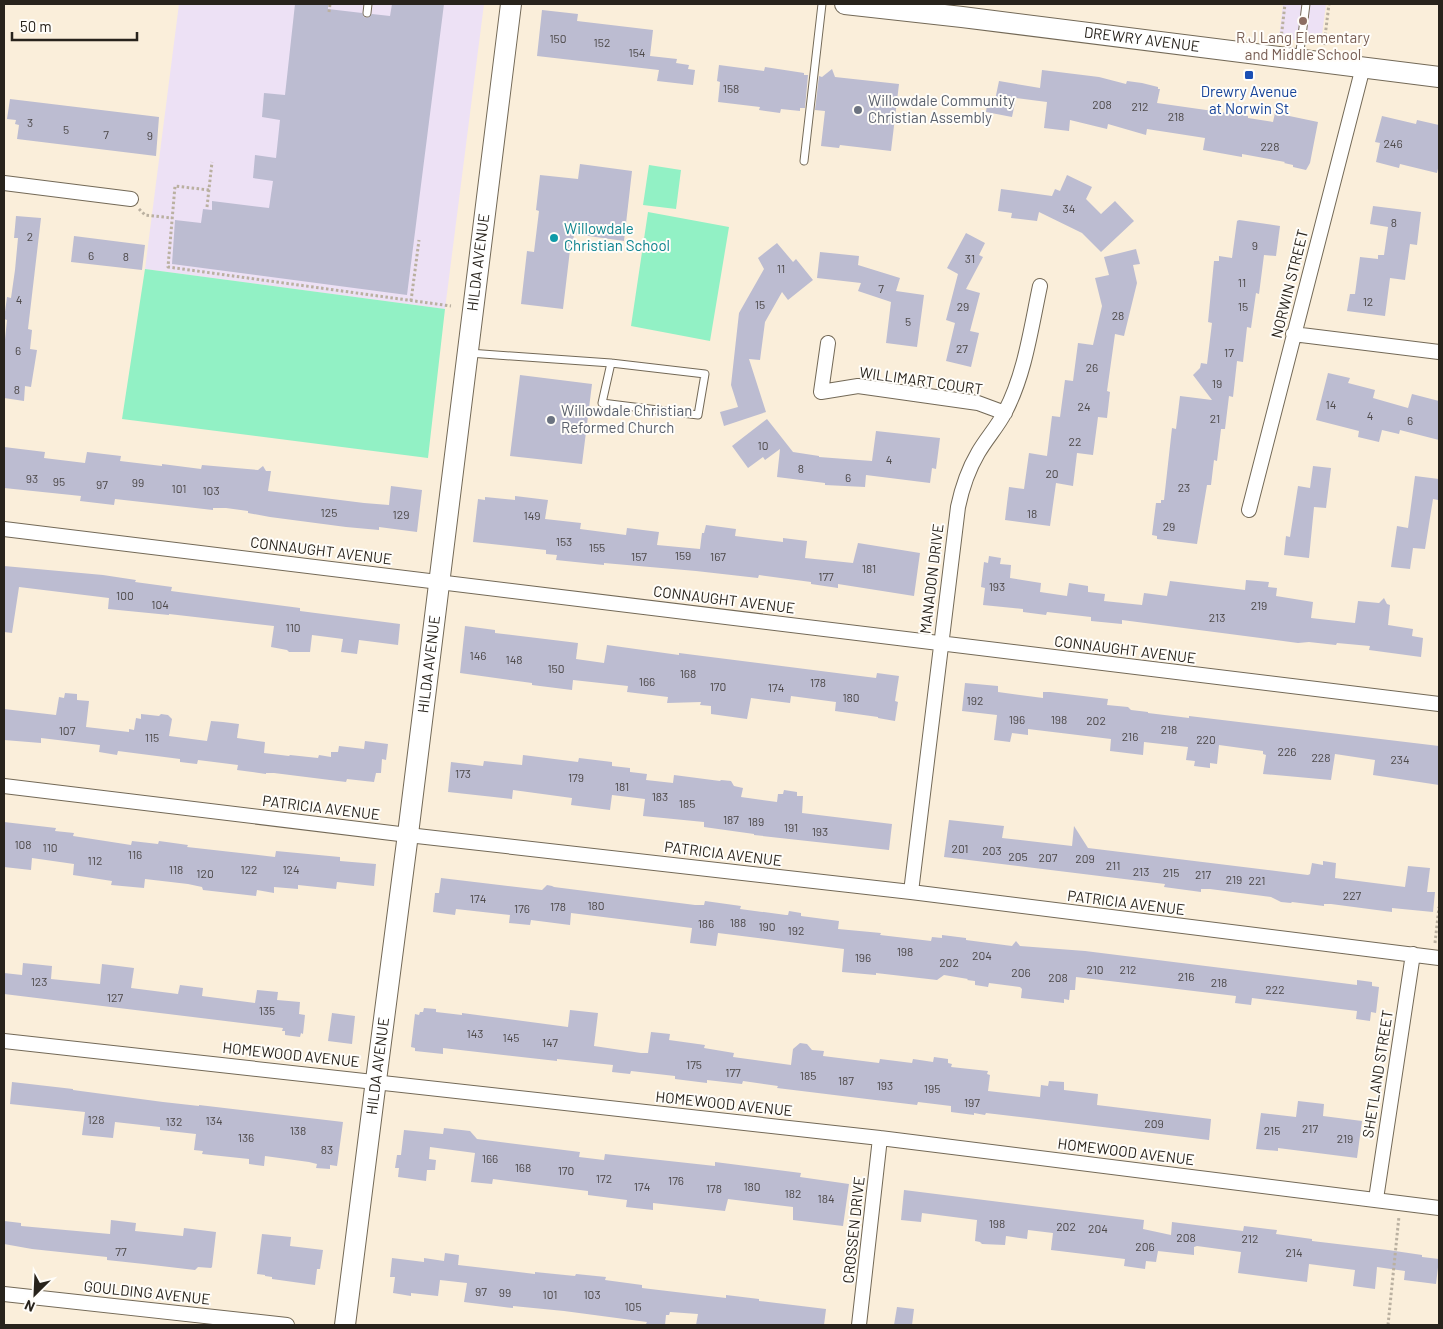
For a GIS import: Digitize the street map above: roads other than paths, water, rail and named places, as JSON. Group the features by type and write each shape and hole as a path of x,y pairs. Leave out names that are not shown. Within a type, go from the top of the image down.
{"street":[{"name":"HILDA AVENUE","path":"345,1325 408,835 510,4"},
{"name":"DREWRY AVENUE","path":"845,4 1439,77"},
{"name":"NORWIN STREET","path":"1250,510 1293,334 1363,67"},
{"path":"4,183 131,199"},
{"name":"MANADON DRIVE","path":"911,892 940,644 961,492 966,476 978,452 1005,412 1016,388 1040,286"},
{"path":"1293,334 1439,352"},
{"name":"WILLIMART COURT","path":"828,343 821,392 858,386 978,403 1005,412"},
{"name":"CONNAUGHT AVENUE","path":"4,529 940,644 1439,701"},
{"name":"PATRICIA AVENUE","path":"4,786 408,835 911,892 1413,954 1437,952"},
{"name":"SHETLAND STREET","path":"1376,1199 1413,954"},
{"name":"HOMEWOOD AVENUE","path":"4,1041 880,1138 1439,1208"},
{"name":"CROSSEN DRIVE","path":"859,1325 880,1138"},
{"name":"GOULDING AVENUE","path":"4,1294 288,1325"}],"lane":[{"path":"367,14 368,4"},
{"path":"804,161 822,4"},
{"path":"1299,59 1306,4"},
{"path":"466,353 611,363 705,374 698,415 602,403 611,363"}],"place":[{"name":"R J Lang Elementary and Middle School","path":"1303,21"},
{"name":"Drewry Avenue at Norwin St","path":"1249,75"},
{"name":"Willowdale Community Christian Assembly","path":"858,110"},
{"name":"Willowdale Christian School","path":"554,238"},
{"name":"Willowdale Christian Reformed Church","path":"551,420"}]}
